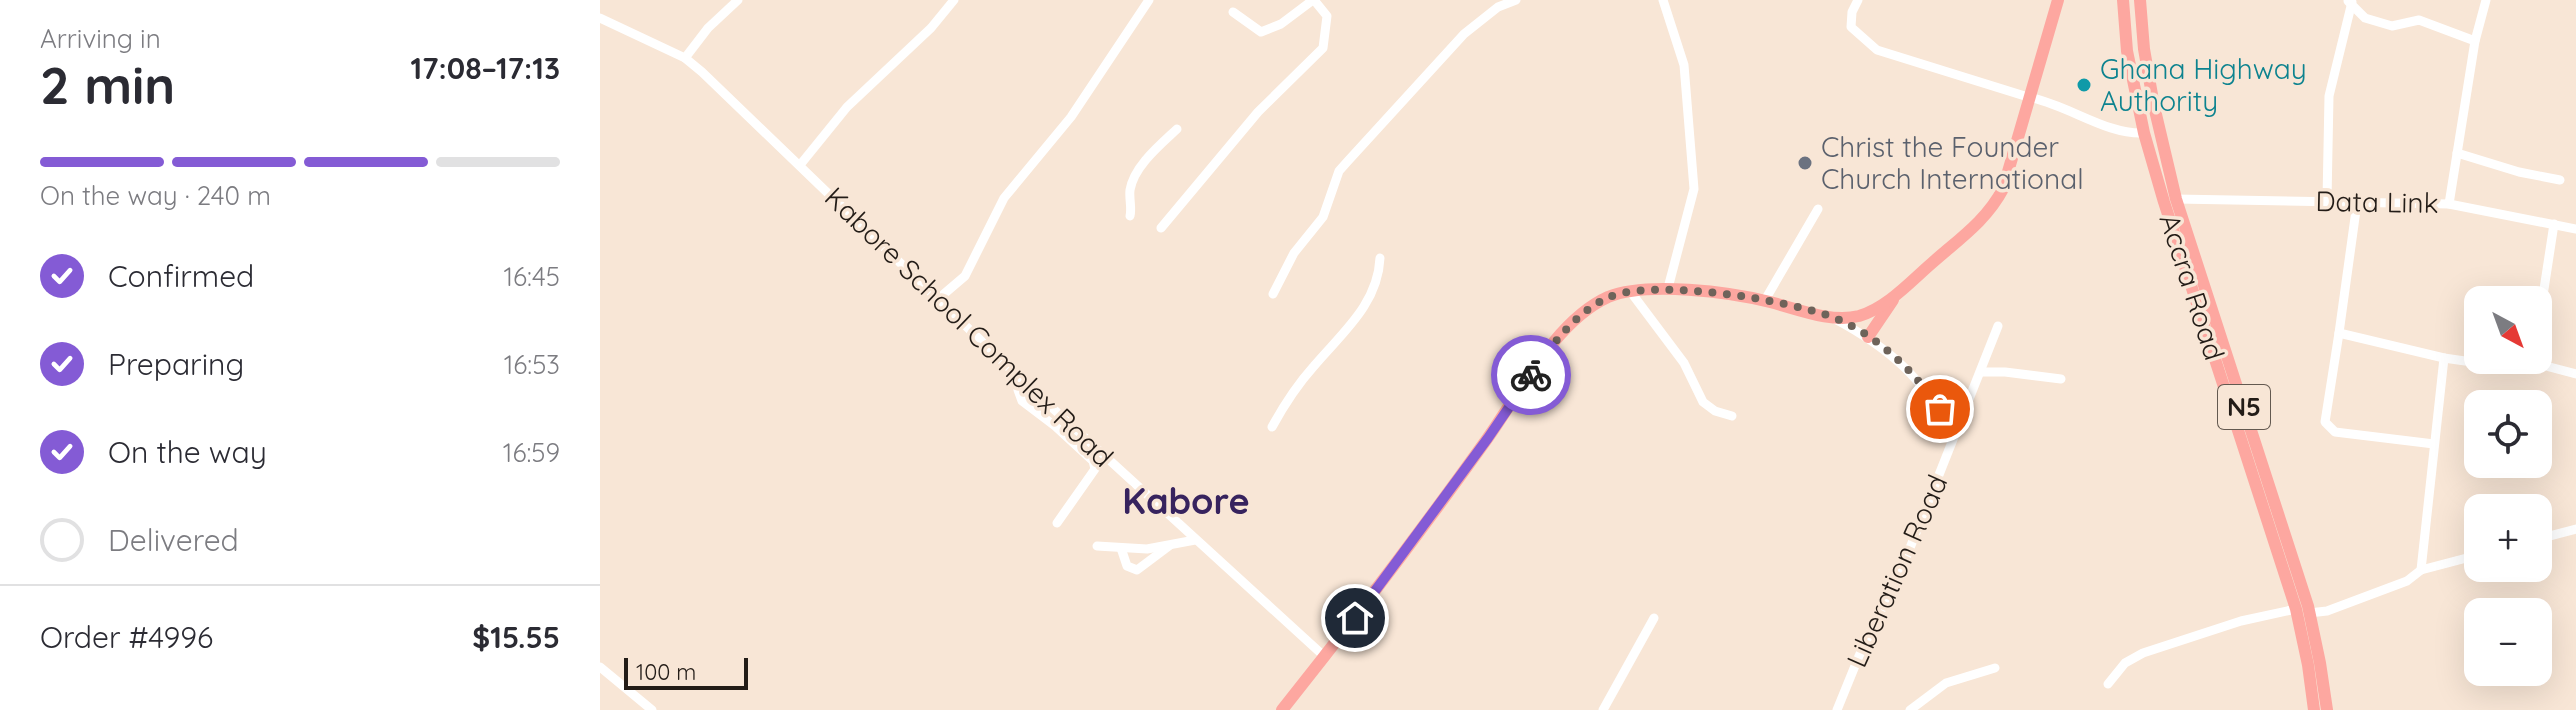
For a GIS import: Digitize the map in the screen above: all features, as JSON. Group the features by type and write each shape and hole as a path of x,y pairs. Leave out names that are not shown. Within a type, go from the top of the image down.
{"main road":[{"path":"1282,710 1488,438 1550,347 1578,317 1608,298 1630,291 1668,288 1765,300 1835,318 1857,316 1897,294 1988,215 2003,189 2058,0"},
{"name":"Accra Road","path":"2123,0 2127,51 2144,133 2164,202 2320,663 2327,710"},
{"name":"Accra Road","path":"2140,0 2144,49 2156,117 2176,199 2302,611 2314,710"},
{"path":"1868,337 1897,294"}],"street":[{"path":"685,58 708,28 738,0"},
{"path":"938,0 945,9"},
{"path":"800,165 847,107 931,28 954,0"},
{"path":"938,299 965,276 1004,198 1071,117 1149,0"},
{"path":"1161,228 1258,112 1323,48 1327,16 1313,0 1281,24 1261,32 1233,12"},
{"path":"1273,294 1294,253 1323,217 1339,171 1464,34 1498,7 1516,0"},
{"path":"1663,0 1684,65 1694,189 1668,288"},
{"path":"1858,0 1852,12 1851,27 1877,50 2028,97 2049,100 2128,134 2144,133"},
{"path":"2449,204 2475,41 2486,0"},
{"path":"2349,1 2365,18 2392,26 2419,20 2475,41"},
{"path":"2327,200 2329,96 2349,1"},
{"name":"Kabore School Complex Road","path":"600,18 685,58 1025,383 1325,657"},
{"path":"1130,216 1130,188 1139,171 1154,150 1177,129"},
{"path":"2457,153 2519,172 2560,180"},
{"name":"Data Link","path":"2176,199 2449,204 2576,229"},
{"path":"2357,203 2325,422 2335,432 2434,444"},
{"path":"1765,300 1818,209"},
{"path":"2544,286 2554,224"},
{"path":"1272,427 1287,399 1369,299 1379,277 1380,258"},
{"path":"1630,291 1684,363 1703,402 1715,411 1732,416"},
{"path":"1835,318 1886,349 1923,385 1956,432"},
{"name":"Liberation Road","path":"1837,710 1906,558 1998,326"},
{"path":"2339,333 2464,361"},
{"path":"2421,570 2444,358"},
{"path":"2552,368 2576,374"},
{"path":"1981,372 2061,379"},
{"path":"1025,383 1018,390 1022,401 1093,461 1095,469 1057,523"},
{"path":"2552,535 2576,529"},
{"path":"1097,546 1147,549 1195,540"},
{"path":"1121,548 1127,566 1137,570 1172,544"},
{"path":"2108,684 2125,663 2143,653 2241,621 2302,611 2327,611 2407,581 2421,570 2464,559"},
{"path":"1603,710 1654,618"},
{"path":"600,667 652,710"},
{"path":"1910,710 1946,683 1995,668"}],"way so far":[{"path":"1531,375 1550,347 1578,317 1608,298 1630,291 1668,288 1765,300 1835,318 1886,349 1923,385 1940,409"}],"place":[{"name":"Ghana Highway Authority","path":"2084,85"},
{"name":"Christ the Founder Church International","path":"1805,163"}],"district":[{"name":"Kabore","path":"1186,501"}],"route":[{"path":"1355,618 1531,375"}]}
